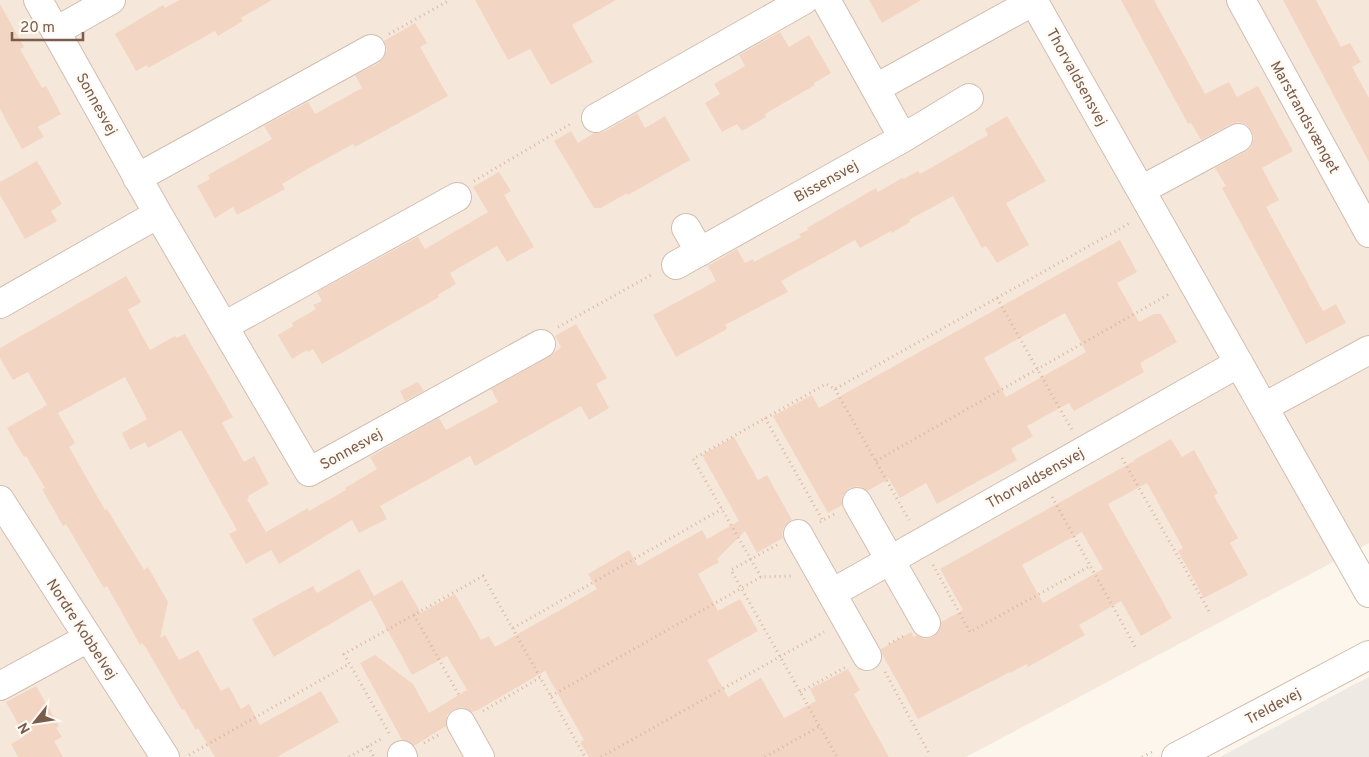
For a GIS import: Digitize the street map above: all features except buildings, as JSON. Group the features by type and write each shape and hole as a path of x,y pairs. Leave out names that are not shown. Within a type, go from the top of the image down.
{"street":[{"name":"Sonnesvej","path":"38,0 158,214 309,472 541,344"},
{"path":"56,31 111,0"},
{"path":"596,118 804,0"},
{"path":"826,0 903,138"},
{"path":"876,88 1033,0"},
{"name":"Thorvaldsensvej","path":"1033,0 1369,593"},
{"name":"Marstrandsvænget","path":"1241,0 1369,233"},
{"path":"138,178 371,50"},
{"name":"Bissensvej","path":"676,265 903,138 969,98"},
{"path":"1147,200 1238,138"},
{"path":"224,326 457,197"},
{"path":"0,304 158,214"},
{"path":"686,228 700,252"},
{"path":"1264,407 1369,350"},
{"name":"Thorvaldsensvej","path":"832,592 1239,363"},
{"name":"Nordre Kobbelvej","path":"0,500 165,757"},
{"path":"857,502 926,623"},
{"path":"798,534 846,620 875,662"},
{"path":"0,686 88,638"},
{"name":"Treldevej","path":"1176,757 1369,655"},
{"path":"462,711 480,757"}],"path":[{"path":"371,50 375,43 450,0"},
{"path":"457,197 458,191 582,117 596,118"},
{"path":"836,389 997,298 1147,200"},
{"path":"541,344 544,335 669,264 676,265"},
{"path":"876,461 1192,281"},
{"path":"997,298 1084,450"},
{"path":"761,577 693,459 826,384 836,389 970,632 1090,566"},
{"path":"765,418 823,521"},
{"path":"1109,436 1209,611"},
{"path":"1040,475 1137,650"},
{"path":"512,628 722,509"},
{"path":"551,696 761,577 791,576 815,563"},
{"path":"731,570 837,757"},
{"path":"349,757 390,734 344,654 483,576 585,757"},
{"path":"414,615 462,711"},
{"path":"601,757 846,620"},
{"path":"875,662 930,755"},
{"path":"185,757 349,664"},
{"path":"764,757 820,726"},
{"path":"368,746 374,757"}],"shaded area":[{"path":"0,0 1369,0 1369,543 966,757 0,757"},
{"path":"1369,677 1369,757 1220,757 1351,686"}]}
